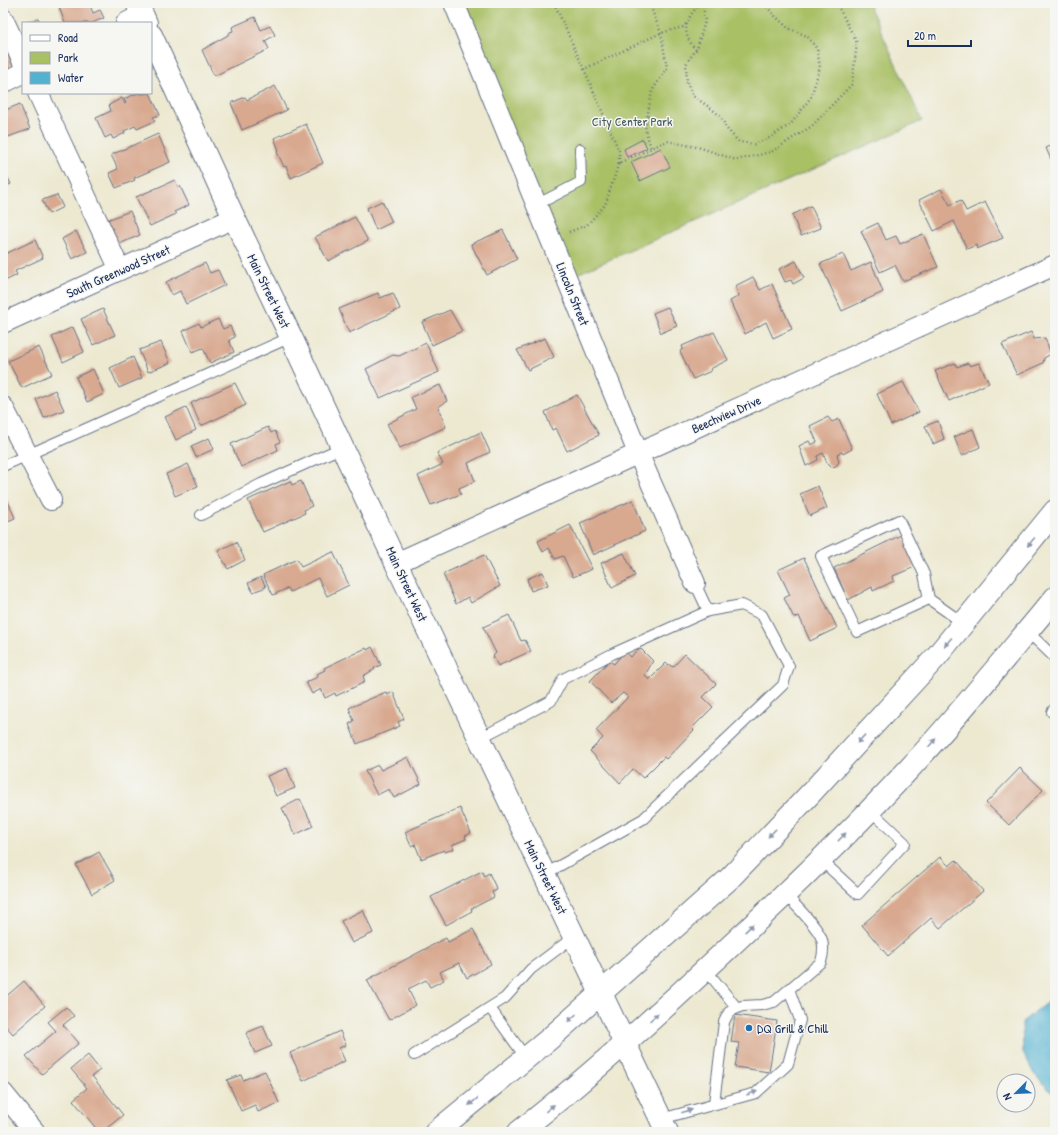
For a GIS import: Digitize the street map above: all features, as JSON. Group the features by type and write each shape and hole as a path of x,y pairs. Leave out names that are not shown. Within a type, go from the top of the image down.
{"main road":[{"name":"Main Street West","path":"152,37 234,218 664,1126"},
{"path":"436,1132 526,1058 729,879 879,720 936,657 1055,511"},
{"path":"519,1132 572,1090 625,1043 706,970 821,860 909,769 955,717 1055,598"}],"street":[{"name":"Lincoln Street","path":"454,3 638,453 695,583"},
{"path":"3,19 22,60"},
{"path":"3,83 22,74"},
{"path":"38,94 120,270"},
{"name":"South Greenwood Street","path":"3,323 234,218"},
{"name":"Beechview Drive","path":"396,562 1055,265"},
{"path":"3,406 51,500"},
{"path":"3,1093 34,1132"}],"lane":[{"path":"536,205 581,182 580,150"},
{"path":"3,466 291,337"},
{"path":"201,515 261,484 343,447"},
{"path":"929,599 857,632 821,556 899,520 924,574 929,599 963,623"},
{"path":"695,583 708,611"},
{"path":"480,738 550,701 563,679 612,654 708,611 742,605 762,616 789,666 783,684 643,819 545,874"},
{"path":"1027,631 1055,658"},
{"path":"821,860 858,894 905,843 870,810"},
{"path":"714,1103 724,1022 729,1012 742,1006 774,1002 821,962 823,953 822,940 816,930 785,894"},
{"path":"414,1055 505,998 531,969 574,936"},
{"path":"706,970 736,1008"},
{"path":"664,1126 714,1103 756,1093 788,1064 800,1020 789,989"},
{"path":"490,1008 526,1058"}],"path":[{"path":"550,239 587,225 606,205 619,163 619,151 554,3"},
{"path":"649,3 661,33 667,68 652,91 645,129 651,148"},
{"path":"584,69 661,33 683,27 693,11 702,3"},
{"path":"702,3 705,21 696,50 686,64 687,83 693,96 722,118 726,128 739,142 754,144 769,138 791,124 811,97 820,66 817,49 807,36 788,28 772,14 764,3"},
{"path":"619,163 667,141 701,148 736,160 771,152 812,126 852,84 857,44 840,10 833,3"},
{"path":"686,24 688,41 696,50"}],"green space":[{"name":"City Center Park","path":"460,3 868,3 922,121 566,279"}],"water":[{"path":"1055,996 1055,1096 1036,1076 1036,1073 1033,1073 1023,1053 1022,1022"}],"building":[{"path":"69,3 89,3 93,13 100,10 104,18 94,22 65,22 59,7"},
{"path":"255,17 261,30 270,26 275,35 265,41 269,49 214,76 202,50 228,35 233,31 232,27"},
{"path":"38,18 40,22 28,22"},
{"path":"6,50 15,71 3,77 3,51"},
{"path":"275,86 287,110 242,130 231,103 245,97 247,100"},
{"path":"136,94 150,94 160,115 153,117 155,121 137,129 135,126 124,131 125,133 113,139 111,135 105,138 96,118 111,111 109,105 122,98 125,104 124,99"},
{"path":"20,104 30,129 8,137 3,124 3,111"},
{"path":"306,124 323,163 291,178 286,166 284,167 277,152 279,150 274,138"},
{"path":"158,134 170,162 134,178 135,180 116,188 109,173 118,169 111,155"},
{"path":"643,139 647,148 627,157 624,149"},
{"path":"1055,144 1055,169 1046,148"},
{"path":"661,148 670,167 640,181 631,162"},
{"path":"3,168 11,184 3,187"},
{"path":"175,180 178,187 180,186 189,205 174,212 176,214 150,226 136,197"},
{"path":"941,189 950,205 961,200 966,211 985,202 1003,238 977,249 976,245 967,249 954,221 934,231 919,200"},
{"path":"57,195 63,207 49,214 42,200"},
{"path":"382,201 392,222 376,230 367,208"},
{"path":"811,206 821,228 801,236 792,215"},
{"path":"130,211 140,235 117,245 107,220"},
{"path":"355,217 368,241 328,261 315,237"},
{"path":"878,223 886,240 896,236 900,244 923,234 938,267 903,281 895,265 880,272 861,231"},
{"path":"503,230 517,259 487,275 471,244"},
{"path":"76,231 87,252 72,259 62,239"},
{"path":"35,240 43,258 15,271 17,275 3,282 3,255"},
{"path":"843,254 851,271 871,262 883,292 842,311 820,264"},
{"path":"796,261 804,278 793,284 791,280 785,282 779,269"},
{"path":"205,263 210,273 218,270 225,285 186,304 180,291 172,295 166,282"},
{"path":"753,277 760,290 772,284 792,329 773,338 766,322 745,334 730,301 739,296 735,286"},
{"path":"378,293 380,298 393,293 400,309 349,333 339,309"},
{"path":"668,307 677,326 661,333 653,313"},
{"path":"103,309 115,335 93,345 81,319"},
{"path":"450,310 462,331 432,345 422,322"},
{"path":"218,319 223,329 230,326 235,337 229,340 234,352 210,363 203,348 192,352 183,331 199,323 201,327"},
{"path":"73,327 84,352 63,362 52,337"},
{"path":"714,332 728,360 710,369 711,371 693,379 680,351 683,349 682,346"},
{"path":"1031,332 1034,339 1045,338 1051,354 1044,358 1043,363 1017,375 1002,344"},
{"path":"1055,335 1055,348 1050,337"},
{"path":"545,338 554,357 528,370 517,350"},
{"path":"161,342 170,363 148,372 139,350"},
{"path":"426,343 439,372 380,398 366,369 393,355 399,356"},
{"path":"39,347 52,374 22,388 8,361"},
{"path":"133,357 142,378 119,388 110,368"},
{"path":"955,363 957,367 968,363 970,366 979,363 989,383 949,401 935,371"},
{"path":"93,369 104,394 87,402 76,377"},
{"path":"903,382 919,412 891,425 877,394"},
{"path":"235,383 246,405 201,426 191,403"},
{"path":"440,385 447,401 438,407 446,427 400,448 387,424 416,409 411,397"},
{"path":"55,390 64,410 44,418 36,399"},
{"path":"577,395 599,435 567,451 556,428 552,430 545,412"},
{"path":"186,407 196,430 176,440 165,417"},
{"path":"828,417 832,422 839,419 852,449 843,454 842,452 837,454 839,462 836,466 831,467 827,463 823,453 817,456 818,460 806,466 799,446 809,441 811,445 817,442 810,426"},
{"path":"938,421 944,439 933,444 925,426"},
{"path":"268,427 271,433 275,431 280,442 276,444 278,450 241,467 231,444"},
{"path":"973,429 980,447 962,456 954,437"},
{"path":"481,432 490,452 468,463 475,481 459,488 461,494 431,505 418,476 443,464 437,453"},
{"path":"209,438 214,449 196,457 191,446"},
{"path":"188,464 198,486 175,496 166,474"},
{"path":"290,481 292,485 301,481 312,506 304,510 305,513 263,532 248,500"},
{"path":"818,486 827,508 810,516 800,494"},
{"path":"7,499 15,518 3,523 3,500"},
{"path":"633,500 645,531 593,555 580,523"},
{"path":"570,525 592,569 573,577 563,556 555,559 549,548 543,552 538,541"},
{"path":"903,534 917,566 893,576 894,581 873,591 872,587 848,600 834,568"},
{"path":"236,542 245,560 228,569 218,551"},
{"path":"333,552 349,585 327,596 318,578 290,592 288,588 273,595 263,575 297,559 301,567"},
{"path":"624,553 635,576 612,588 601,563"},
{"path":"484,555 500,586 471,603 468,597 456,604 443,574"},
{"path":"804,558 837,628 810,641 799,616 794,618 784,598 790,595 778,570"},
{"path":"543,572 548,585 531,591 527,579"},
{"path":"261,577 266,587 253,592 248,583"},
{"path":"509,615 521,641 525,640 531,651 498,666 493,656 496,653 483,627"},
{"path":"372,647 381,665 363,676 365,682 336,696 335,693 325,698 321,689 312,694 306,682 318,677 317,674 325,670 324,668 366,648 367,650"},
{"path":"641,649 653,661 645,675 649,680 666,663 673,667 685,654 716,684 703,697 713,707 692,728 694,730 666,759 664,757 643,778 633,769 620,783 590,751 603,738 596,730 628,697 623,693 611,703 590,681 609,661 614,664 625,651 631,657 635,652"},
{"path":"386,692 387,695 393,692 404,719 398,722 400,726 357,744 349,724 354,721 349,708"},
{"path":"408,757 421,784 394,798 389,789 377,795 365,771 378,765 381,770"},
{"path":"287,768 295,788 276,796 267,776"},
{"path":"1020,768 1043,790 1009,825 986,803"},
{"path":"300,799 313,826 295,835 282,808"},
{"path":"460,808 471,833 465,836 466,839 452,845 454,849 445,852 444,850 421,859 415,844 411,846 405,832"},
{"path":"99,852 115,880 92,894 76,865"},
{"path":"940,857 949,866 956,860 983,891 940,928 931,918 888,956 862,925"},
{"path":"482,871 484,876 489,873 497,890 492,892 494,897 471,909 472,911 446,925 431,897"},
{"path":"363,910 373,933 352,943 341,921"},
{"path":"473,929 491,964 467,978 459,963 440,972 444,980 430,987 426,980 408,989 416,1005 389,1020 367,980 446,938 448,942"},
{"path":"24,981 45,1006 13,1034 3,1023 3,999"},
{"path":"66,1007 74,1016 63,1025 79,1043 42,1074 26,1056 56,1031 48,1022"},
{"path":"735,1015 777,1021 769,1072 735,1067 739,1043 731,1042"},
{"path":"263,1026 272,1046 255,1053 246,1033"},
{"path":"340,1031 346,1045 339,1048 345,1061 303,1081 290,1053"},
{"path":"88,1055 100,1070 92,1076 123,1115 102,1132 99,1132 73,1100 87,1088 71,1069"},
{"path":"265,1071 279,1103 258,1112 255,1105 241,1111 227,1080 241,1075 243,1080"},
{"path":"168,1126 173,1132 161,1132"}],"place":[{"name":"DQ Grill & Chill","path":"749,1028"}]}
